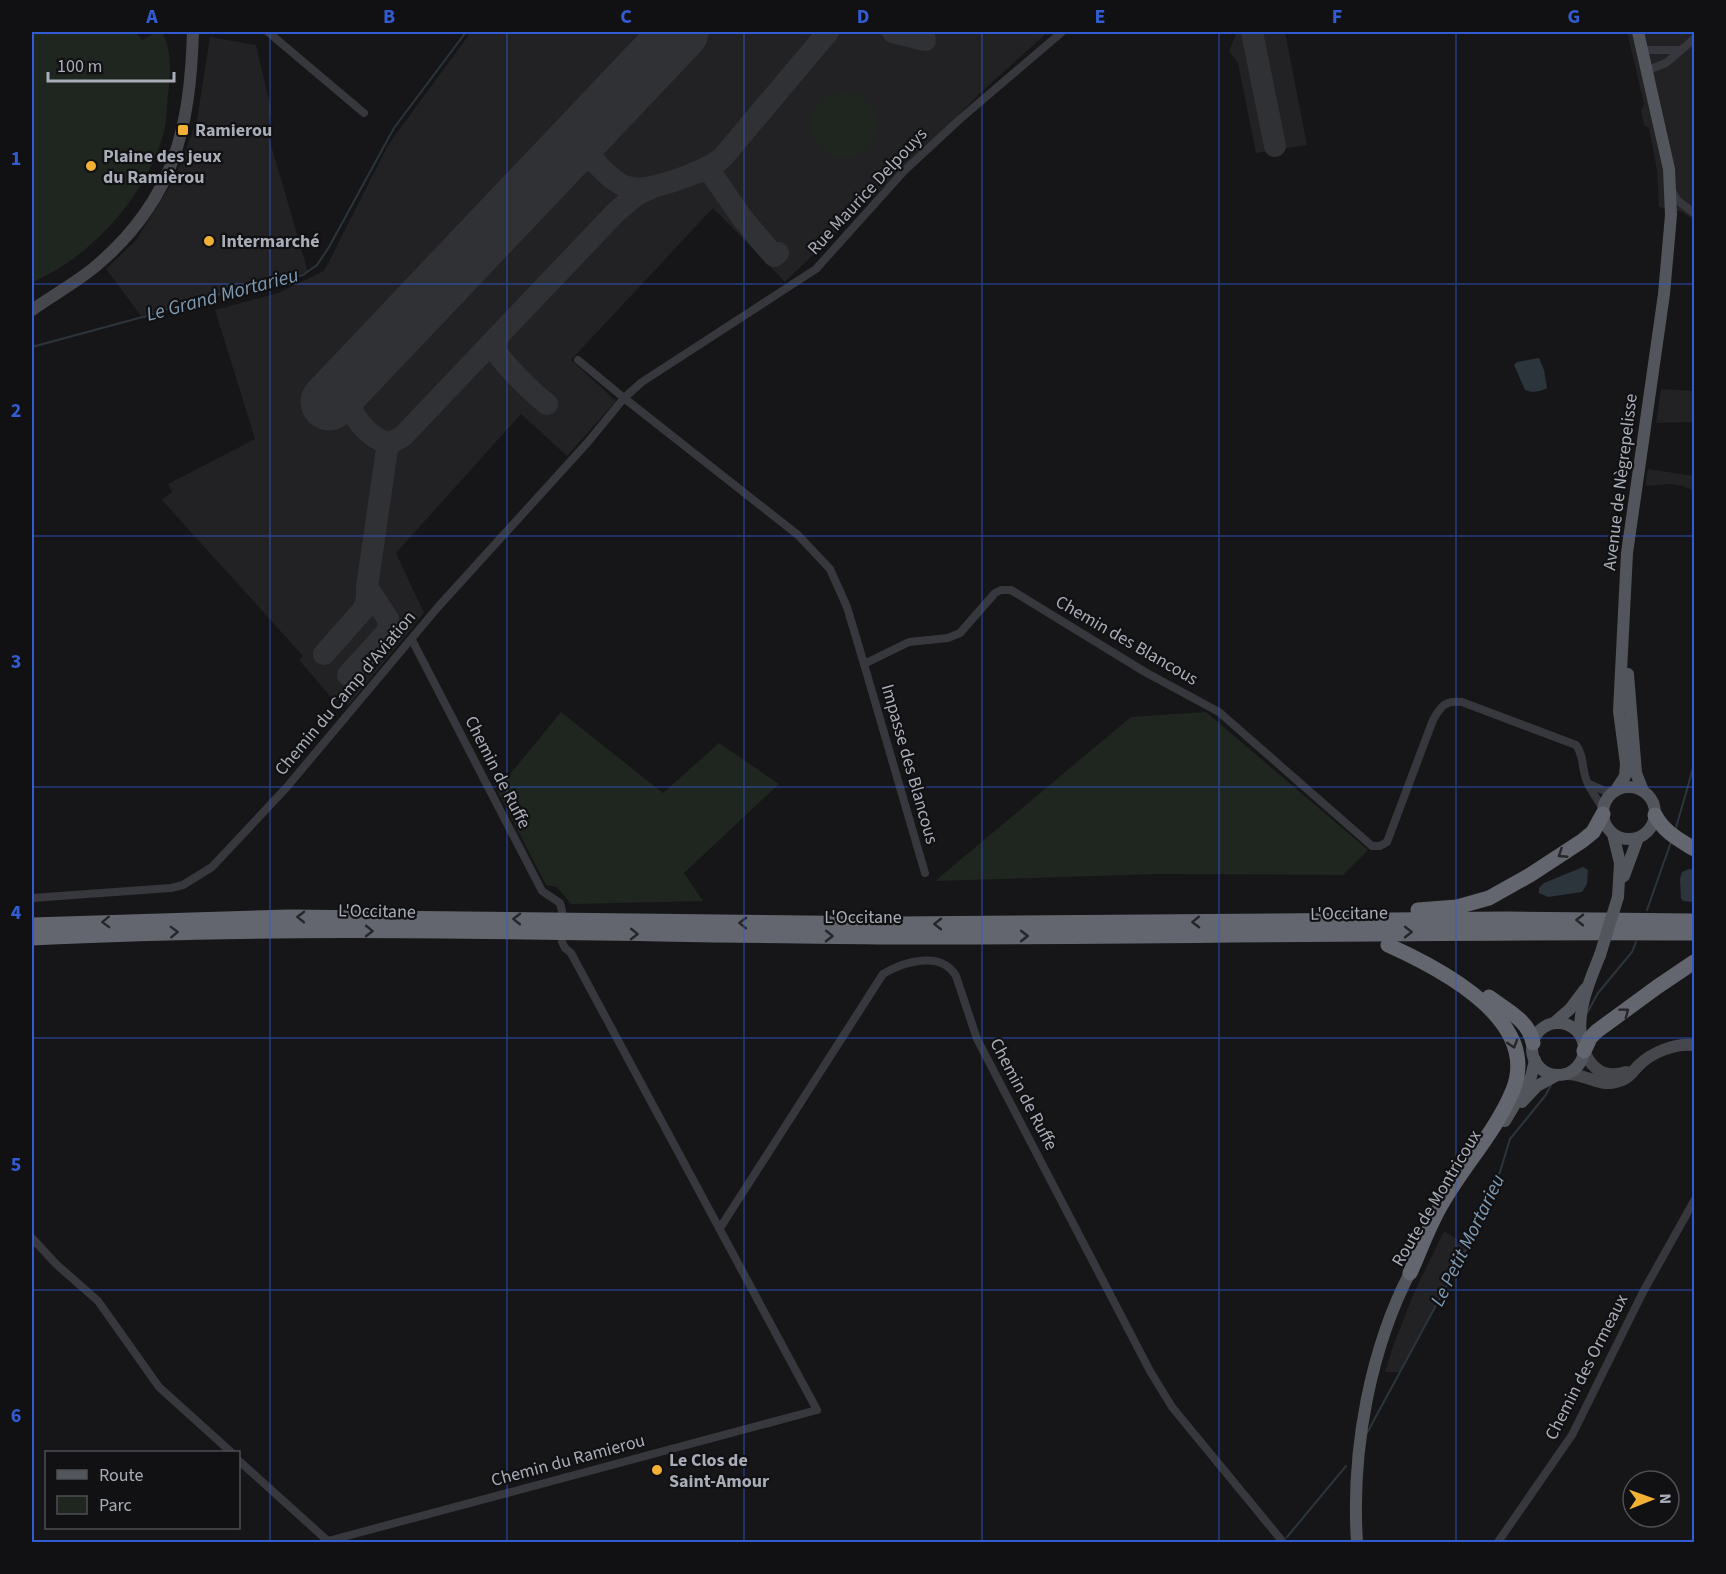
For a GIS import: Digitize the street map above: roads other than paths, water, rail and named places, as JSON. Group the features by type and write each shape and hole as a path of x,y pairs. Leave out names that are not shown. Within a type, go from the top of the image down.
{"highway":[{"path":"1236,921 1443,909 1474,903 1515,884 1582,841 1593,832 1603,812"},
{"path":"1655,815 1663,829 1695,849"},
{"name":"L'Occitane","path":"32,925 289,917 896,924 1507,919 1695,921"},
{"name":"L'Occitane","path":"32,938 190,931 289,930 884,937 1496,932 1695,933"},
{"path":"1207,935 1344,941 1388,945 1410,951 1465,979 1525,1023 1531,1033 1533,1043"},
{"path":"1388,945 1429,964 1493,1012 1510,1034 1516,1053 1517,1066 1513,1089 1504,1108 1440,1207 1410,1273"},
{"path":"1582,1043 1664,982 1695,962"}],"main road":[{"path":"32,309 80,279 112,251 145,214 165,180 186,115 194,32"},
{"name":"Avenue de Nègrepelisse","path":"1616,790 1623,782 1625,770 1619,711 1627,553 1664,294 1671,215 1669,169 1638,32"},
{"name":"Avenue de Nègrepelisse","path":"1658,330 1665,211 1661,138"},
{"name":"Avenue de Nègrepelisse","path":"1624,639 1636,773 1643,791"},
{"path":"1562,1074 1578,1065 1582,1043 1580,1022 1589,983 1600,955 1627,863 1638,838 1650,829 1655,815 1652,801 1643,791 1630,787 1616,790 1605,802 1603,812 1608,828 1621,838 1638,838"},
{"path":"1613,834 1620,863 1618,897"},
{"path":"1589,983 1570,1010 1541,1030 1533,1043 1535,1060 1540,1068 1548,1073 1579,1075 1608,1084 1630,1076 1637,1067 1656,1052 1674,1046 1695,1045"},
{"path":"1554,1023 1569,1025 1582,1043 1592,1065 1607,1075 1618,1075 1637,1067"},
{"name":"Route de Montricoux","path":"1357,1542 1355,1488 1363,1422 1387,1326 1410,1273 1460,1186 1506,1120 1531,1077 1535,1060"},
{"name":"Route de Montricoux","path":"1506,1120 1537,1086 1562,1074"}],"street":[{"path":"268,32 364,113"},
{"name":"Rue Maurice Delpouys","path":"624,398 642,382 816,269 904,171 960,119 1062,32"},
{"path":"1648,69 1666,63 1695,39"},
{"path":"1643,50 1681,50"},
{"path":"1670,186 1677,200 1694,213"},
{"path":"1671,215 1679,209 1694,213"},
{"path":"578,360 798,535 830,569 847,607 864,664"},
{"name":"Chemin du Camp d'Aviation","path":"32,898 171,888 183,885 212,867 286,788 438,607 588,442 624,398"},
{"name":"Chemin des Blancous","path":"864,664 909,642 948,638 960,633 995,593 1011,590 1145,672 1219,712 1319,802 1372,846 1377,847 1387,843 1433,720 1441,706 1449,702 1462,702 1576,745 1582,753 1587,782 1599,800 1603,812"},
{"name":"Chemin de Ruffe","path":"412,640 536,882 542,891 561,903 562,911"},
{"name":"Impasse des Blancous","path":"864,664 925,873"},
{"path":"1587,782 1597,789 1616,790"},
{"path":"562,942 571,953 720,1228"},
{"name":"Chemin de Ruffe","path":"720,1228 883,974 896,966 909,962 935,961 944,964 956,976 977,1039 1150,1371 1172,1407 1282,1542"},
{"name":"Chemin des Ormeaux","path":"1498,1542 1572,1435 1643,1292 1695,1201"},
{"name":"Chemin du Ramierou","path":"240,1462 329,1542 817,1410 720,1228"},
{"path":"32,1238 56,1264 98,1301 159,1387 230,1451"}],"waterway":[{"name":"Le Grand Mortarieu","path":"32,347 150,315 191,301 303,275 317,265 394,128 466,32"},
{"name":"Le Petit Mortarieu","path":"1675,831 1694,765"},
{"name":"Le Petit Mortarieu","path":"1647,910 1671,842"},
{"name":"Le Petit Mortarieu","path":"1587,1013 1598,993 1632,952 1636,942"},
{"name":"Le Petit Mortarieu","path":"1367,1433 1474,1235 1476,1215 1500,1172 1510,1139 1545,1096 1551,1085"},
{"name":"Le Petit Mortarieu","path":"1287,1537 1346,1466"}],"place":[{"name":"Ramierou","path":"183,130"},
{"name":"Plaine des jeux du Ramièrou","path":"91,166"},
{"name":"Intermarché","path":"209,241"},
{"name":"Le Clos de Saint-Amour","path":"657,1470"}]}
